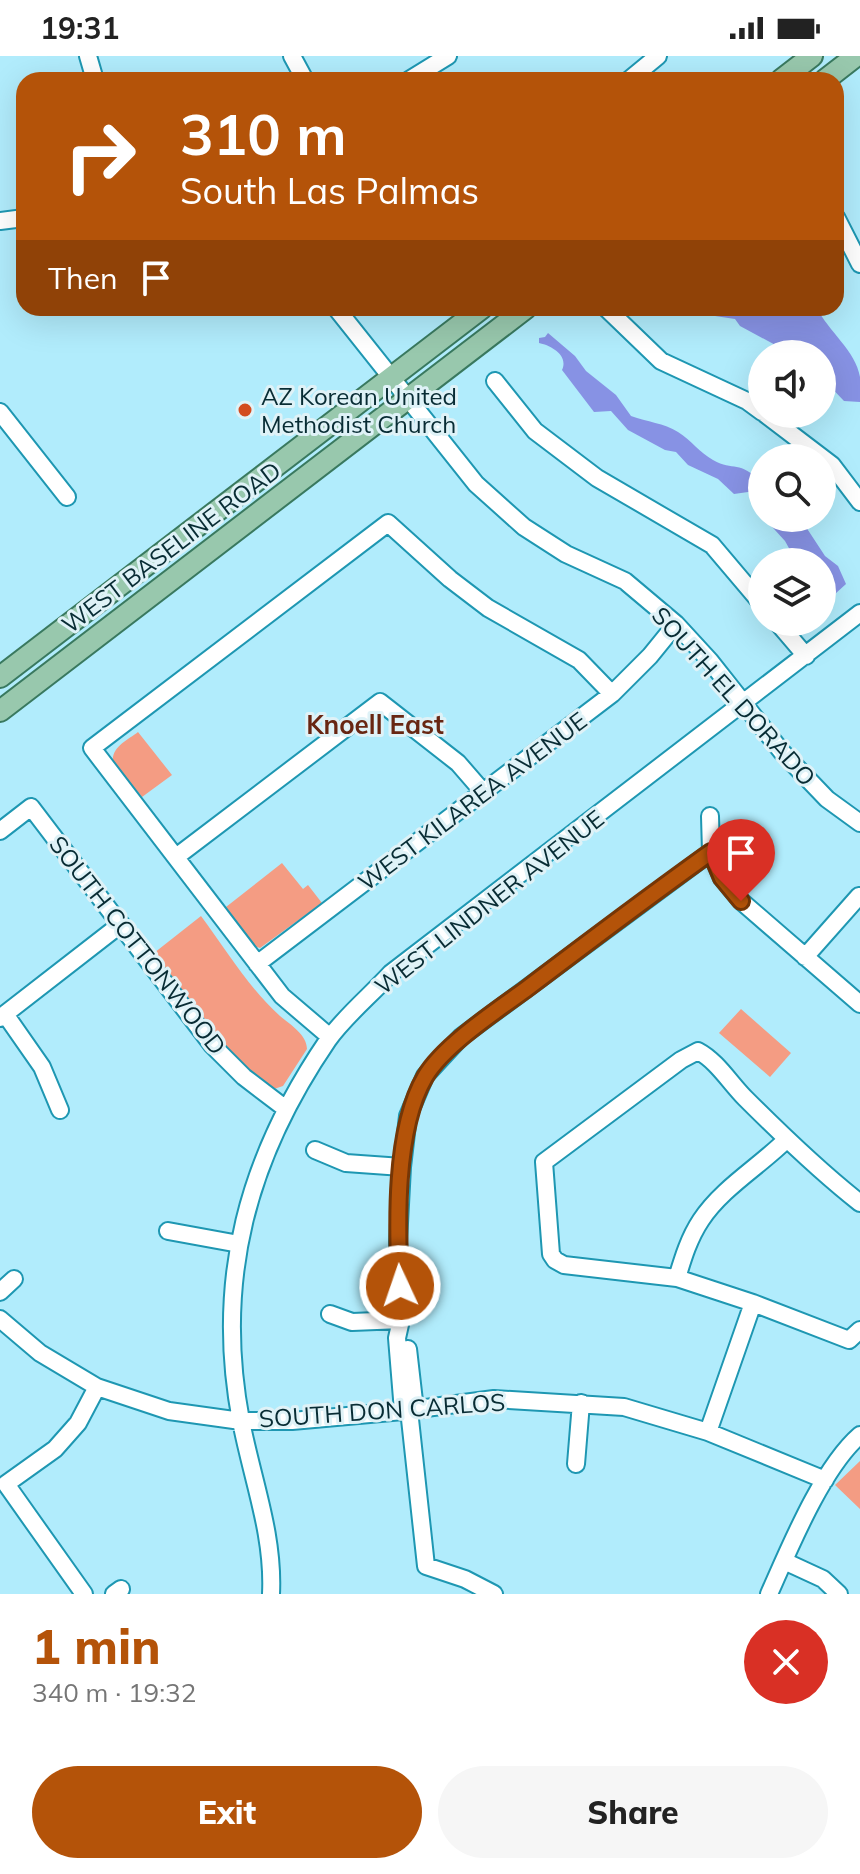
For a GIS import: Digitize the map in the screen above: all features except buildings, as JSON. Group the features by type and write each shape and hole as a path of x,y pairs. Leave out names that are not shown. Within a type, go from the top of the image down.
{"main road":[{"path":"791,72 812,56"},
{"path":"835,72 856,56"},
{"name":"WEST BASELINE ROAD","path":"0,677 472,316"},
{"name":"WEST BASELINE ROAD","path":"0,711 516,316"}],"street":[{"path":"422,72 448,56"},
{"path":"639,72 658,56"},
{"path":"844,233 860,264"},
{"name":"SOUTH EL DORADO","path":"342,316 476,484 524,527 566,554 625,581 676,624 710,661 782,752 827,799 860,823"},
{"path":"614,316 661,361 748,402"},
{"path":"495,381 535,431 597,478 712,545 748,587"},
{"path":"0,412 67,497"},
{"path":"783,428 832,465 860,502"},
{"path":"330,1037 282,996 92,748 388,523 450,579 488,608 579,660 612,694"},
{"name":"WEST LINDNER AVENUE","path":"271,1594 272,1572 265,1519 241,1421 232,1360 239,1244 251,1189 286,1109 330,1037 391,973 860,613"},
{"name":"WEST KILAREA AVENUE","path":"257,964 612,694 650,656 676,624"},
{"path":"789,636 806,656"},
{"path":"176,857 380,702 458,763 484,793"},
{"name":"SOUTH COTTONWOOD","path":"0,831 31,807 212,1045 244,1077 286,1109"},
{"path":"710,816 711,852 722,878 741,901 860,1004"},
{"path":"494,1594 465,1579 426,1566 409,1410 397,1338 401,1320 398,1242 408,1116 425,1076 461,1037 711,852"},
{"path":"805,957 859,896"},
{"path":"60,1110 42,1067 2,1016 121,924"},
{"path":"860,1203 787,1139 728,1081 709,1057 698,1051 681,1060 544,1162 551,1254 564,1265 677,1278 849,1340 860,1330"},
{"path":"677,1278 687,1247 702,1219 730,1188 764,1162 787,1139"},
{"path":"315,1150 346,1163 402,1167"},
{"path":"168,1231 239,1244"},
{"path":"0,1292 14,1279"},
{"path":"708,1432 753,1303"},
{"path":"330,1314 352,1322 401,1320"},
{"name":"SOUTH DON CARLOS","path":"0,1319 40,1353 97,1387 169,1411 241,1421 292,1421 494,1399 624,1407 708,1432 825,1480"},
{"path":"84,1594 6,1484 55,1449 78,1423 97,1387"},
{"path":"576,1464 581,1403"},
{"path":"769,1594 825,1480 852,1441 860,1435"},
{"path":"784,1561 823,1579 839,1594"}],"shaded area":[{"path":"138,732 172,775 142,797 113,762 117,748"},
{"path":"282,863 303,889 308,885 322,903 260,948 254,946 226,907"},
{"path":"201,916 258,993 304,1039 307,1049 283,1086 274,1089 239,1060 154,953"},
{"path":"741,1009 791,1053 770,1077 719,1033"},
{"path":"860,1461 860,1509 835,1485"}],"water":[{"path":"715,316 822,316 853,358 860,377 860,402 844,401 836,393 836,340 766,340 740,326 735,319"},
{"path":"548,333 575,356 586,371 616,395 631,416 673,429 713,460 748,471 748,492 734,494 718,479 688,465 676,452 665,450 628,430 611,411 594,412 562,370 561,355 539,343 539,338"},
{"path":"777,532 809,532 820,548 789,548"},
{"path":"836,564 838,566 846,584 836,593"}],"place":[{"name":"AZ Korean United Methodist Church","path":"245,410"}],"district":[{"name":"Knoell East","path":"375,724"}],"route":[{"path":"400,1286 398,1242 408,1116 425,1076 461,1037 711,852 722,878 741,901"}]}
